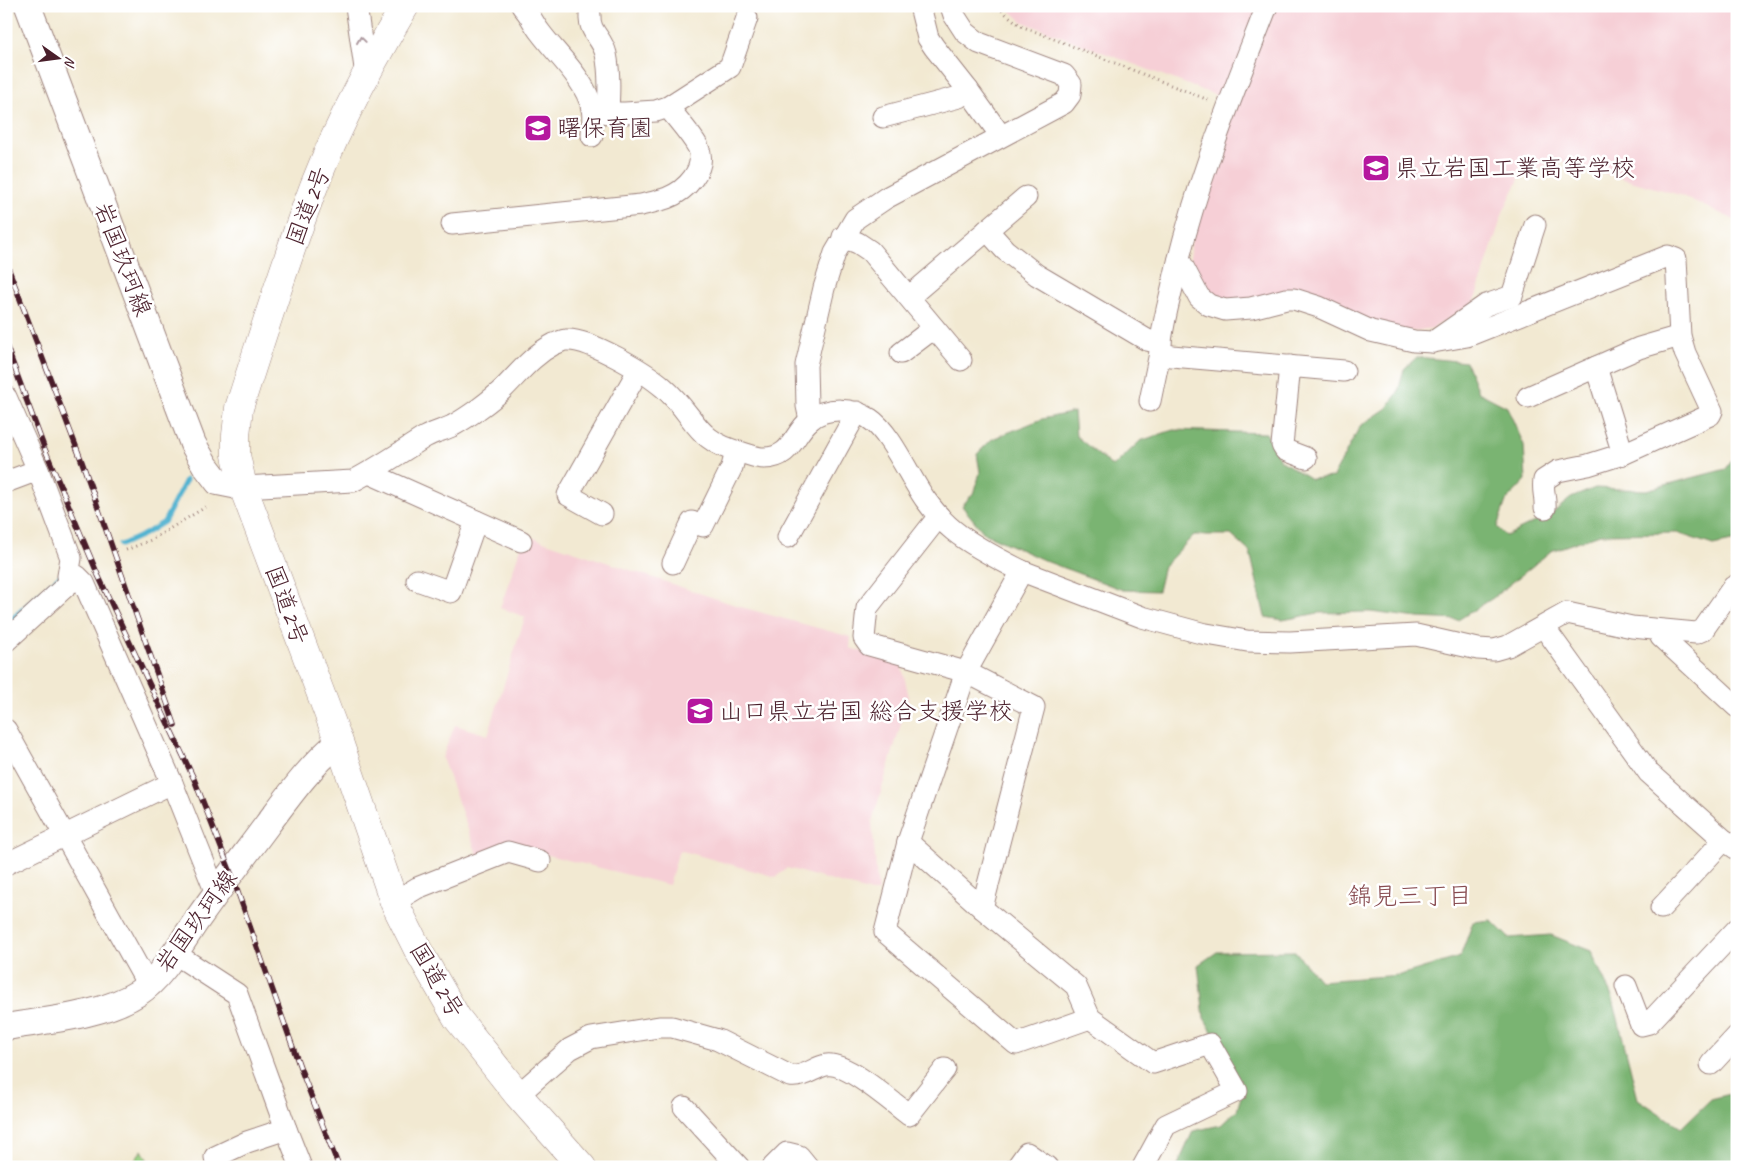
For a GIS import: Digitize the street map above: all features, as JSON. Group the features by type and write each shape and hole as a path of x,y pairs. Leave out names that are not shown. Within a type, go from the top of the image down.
{"highway":[{"name":"国道2号","path":"404,6 366,74 330,149 305,209 239,408 236,455 243,487 339,742 394,902 418,950 457,1018 518,1095 582,1167"}],"main road":[{"name":"岩国玖珂線","path":"28,6 193,444 205,465 218,482 243,487"},
{"name":"岩国玖珂線","path":"6,1027 113,1006 138,994 161,971 216,893 300,782 322,756 339,742"}],"street":[{"path":"356,6 366,74"},
{"path":"522,6 600,111 656,111 668,106 730,68 747,18"},
{"path":"920,6 928,38 996,128 1000,136"},
{"path":"810,420 807,406 806,365 834,254 855,219 886,198 1064,103 1070,95 1071,84 1064,75 979,43 965,32 954,15 951,6"},
{"path":"1150,401 1179,259 1193,202 1266,6"},
{"path":"590,15 589,24 594,34 602,42 606,53 609,78 592,136"},
{"path":"884,117 959,97 968,90"},
{"path":"452,224 641,205 668,198 689,183 697,172 700,163 698,148 668,106"},
{"path":"909,297 1026,196"},
{"path":"1433,342 1486,306 1512,296 1535,225"},
{"path":"987,230 1006,250 1037,275 1172,356 1344,371"},
{"path":"843,237 858,243 870,251 961,360"},
{"path":"1179,259 1200,297 1209,305 1225,310 1251,308 1286,299 1294,299 1319,307 1371,331 1414,341 1433,342 1468,336 1668,256 1676,259 1680,336 1685,353 1712,411 1710,415 1623,454 1588,465 1558,471 1544,480 1542,488 1546,501 1545,508"},
{"path":"901,353 934,328"},
{"path":"1528,397 1639,348 1680,336"},
{"path":"243,487 353,481 432,434 452,426 466,417 504,389 528,362 546,348 564,340 578,341 603,350 638,371 664,388 698,430 710,441 736,452 763,458 779,456 791,445 810,420 822,413 840,410 857,412 871,420 883,432 924,498 954,531 1022,572 1142,618 1201,633 1247,641 1290,642 1416,635 1478,649 1494,650 1508,646 1567,614 1632,627 1696,633 1703,630 1733,587 1737,586"},
{"path":"1290,366 1282,445 1285,450 1306,458"},
{"path":"1596,367 1623,454"},
{"path":"602,514 568,495 638,371"},
{"path":"6,397 38,470 70,572 84,583 172,784 216,893"},
{"path":"788,537 857,412"},
{"path":"673,563 692,522 703,526 732,467 736,452"},
{"path":"6,482 38,470"},
{"path":"369,473 521,540"},
{"path":"939,516 866,608 864,638 868,645 966,672 1034,707 982,908"},
{"path":"417,580 451,592 476,521"},
{"path":"6,641 70,572"},
{"path":"1022,572 966,672 908,842 885,932 1016,1044 1090,1018"},
{"path":"1544,627 1649,773 1730,844 1661,908"},
{"path":"1661,631 1661,636 1737,707"},
{"path":"6,730 148,985"},
{"path":"6,864 172,784"},
{"path":"908,842 982,908 1076,986 1090,1018 1153,1062 1210,1044 1237,1090 1166,1125 1143,1167"},
{"path":"394,902 417,888 508,852 540,861"},
{"path":"1626,986 1641,1025 1649,1023 1737,929"},
{"path":"174,953 237,994 301,1167"},
{"path":"518,1095 570,1049 591,1038 659,1026 672,1027 718,1040 790,1076 798,1077 828,1064 839,1066 864,1080 909,1115 945,1069"},
{"path":"1711,1064 1737,1036"},
{"path":"684,1107 739,1167"},
{"path":"217,1167 215,1157 247,1142 286,1129"},
{"path":"773,1167 788,1153 799,1156 808,1167"},
{"path":"1017,1167 1027,1153 1047,1167"}],"path":[{"path":"1000,6 1001,10 1021,26 1227,108"},
{"path":"126,550 151,540 209,505"}],"shaded area":[{"name":"県立岩国工業高等学校","path":"1005,6 1737,6 1737,221 1680,195 1560,161 1521,175 1503,212 1474,303 1433,328 1408,332 1374,327 1303,290 1229,303 1211,298 1190,258 1192,233 1236,103 1023,22"},
{"name":"山口県立岩国 総合支援学校","path":"525,535 741,607 851,637 850,648 901,663 909,697 872,822 878,892 871,892 787,868 776,877 679,850 669,885 511,846 478,857 442,758 455,725 488,735 525,617 500,608"}],"green space":[{"path":"1417,357 1466,362 1478,392 1507,407 1524,445 1526,480 1506,501 1497,527 1506,536 1550,515 1571,498 1595,488 1646,490 1726,469 1737,453 1737,540 1713,545 1677,533 1600,534 1551,551 1493,598 1458,620 1418,618 1370,612 1318,613 1283,620 1265,617 1250,552 1231,535 1194,535 1164,566 1158,591 1123,590 1048,562 984,533 962,506 975,491 980,472 977,454 992,439 1042,419 1074,412 1076,436 1113,467 1140,441 1173,430 1266,433 1280,460 1311,479 1333,477 1360,426 1387,408 1398,392 1404,369"},
{"path":"1491,920 1509,938 1551,935 1591,951 1613,999 1638,1099 1681,1128 1711,1099 1730,1094 1737,1097 1737,1167 1177,1167 1193,1131 1221,1125 1237,1110 1243,1090 1232,1065 1204,1018 1198,965 1217,952 1295,951 1320,981 1400,975 1460,957 1473,922"},
{"path":"142,1150 151,1167 129,1167"}],"waterway":[{"path":"121,545 145,534 164,522 186,480"},
{"path":"6,624 64,572"}],"railway":[{"path":"6,262 82,462 175,725"},
{"path":"6,345 44,447 98,575 194,779 231,873 301,1070 339,1167"}],"place":[{"name":"曙保育園","path":"538,128"},
{"name":"県立岩国工業高等学校","path":"1376,168"},
{"name":"山口県立岩国 総合支援学校","path":"700,711"}],"district":[{"name":"錦見三丁目","path":"1410,896"}]}
